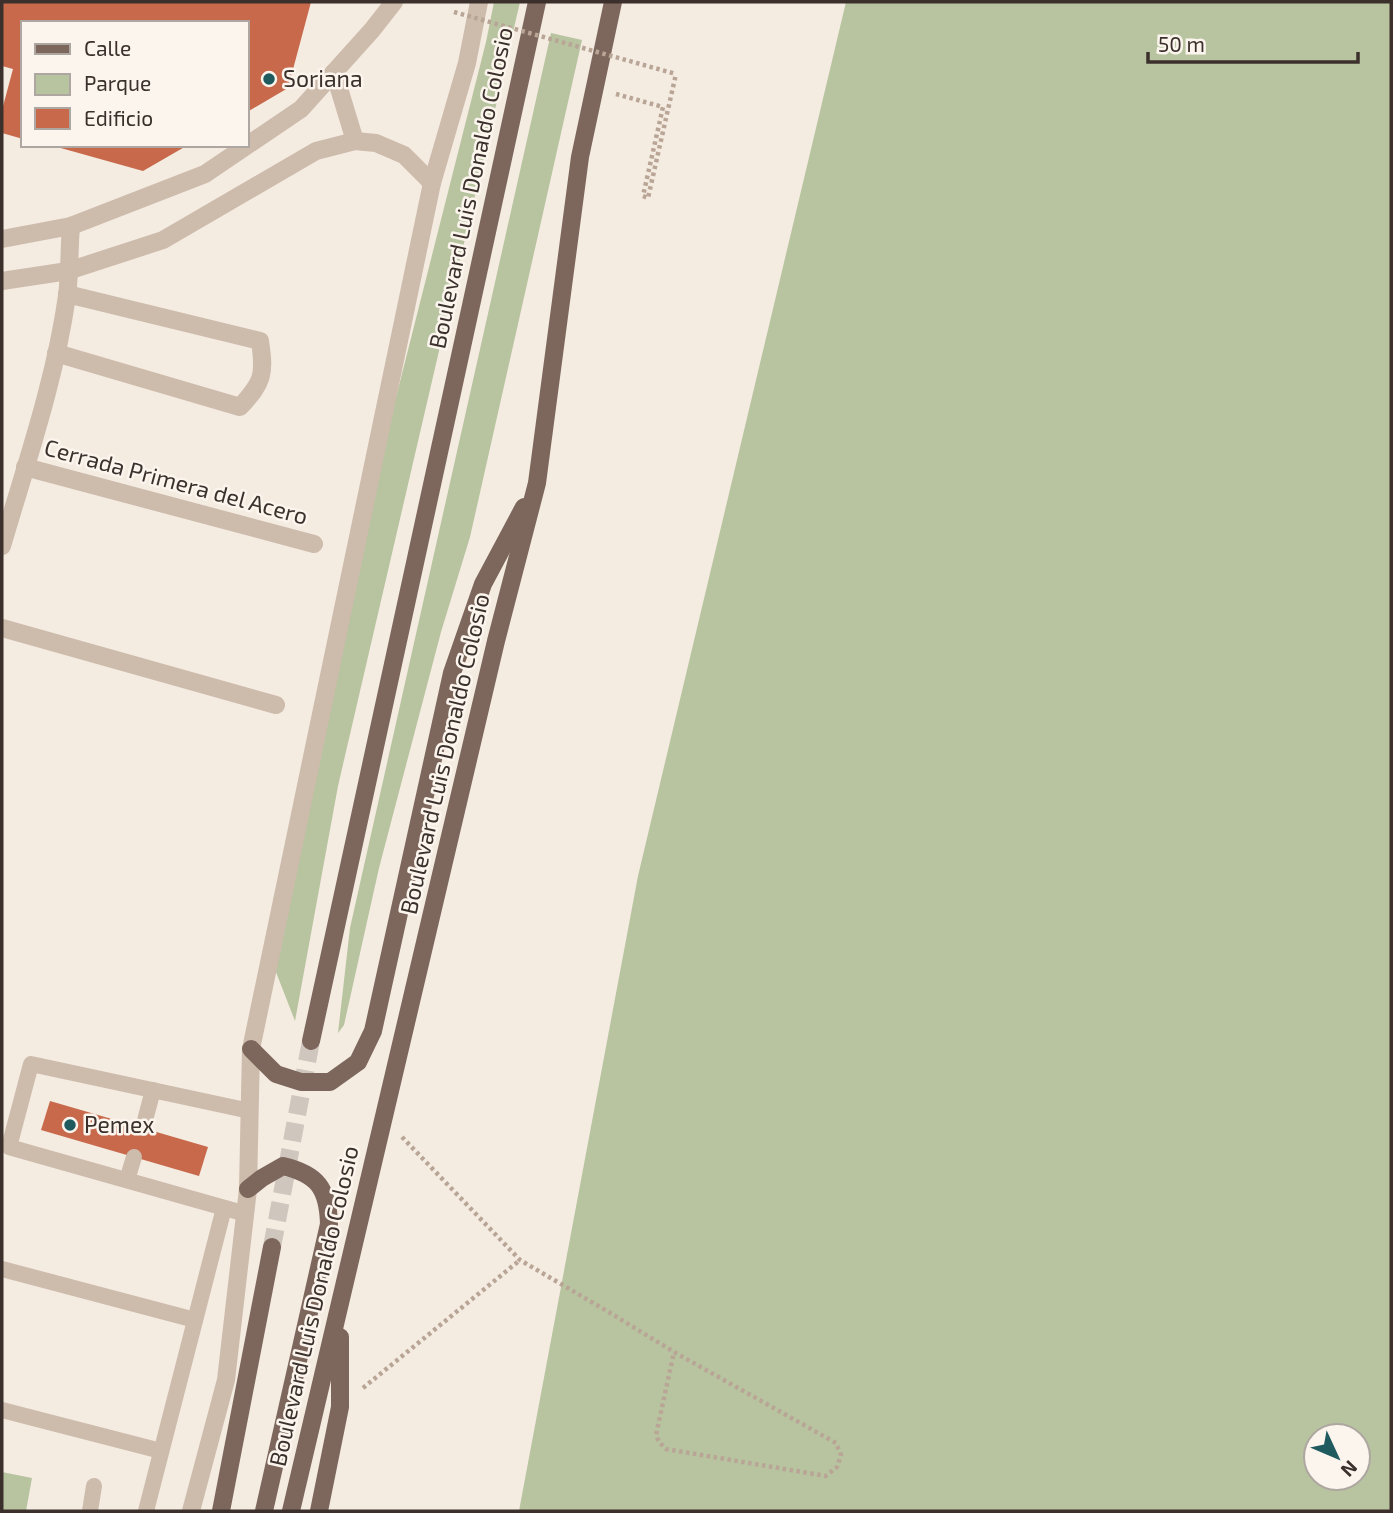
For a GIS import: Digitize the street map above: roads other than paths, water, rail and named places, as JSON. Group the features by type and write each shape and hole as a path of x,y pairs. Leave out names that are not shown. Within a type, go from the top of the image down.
{"main road":[{"name":"Boulevard Luis Donaldo Colosio","path":"312,1041 537,2"},
{"name":"Boulevard Luis Donaldo Colosio","path":"291,1511 496,641 537,483 580,157 612,2"},
{"path":"251,1049 276,1074 302,1082 330,1082 358,1062 373,1031 452,673 483,584 537,483"},
{"path":"248,1189 283,1166 302,1171 312,1178 323,1191 329,1207 329,1224 264,1511"},
{"name":"Boulevard Luis Donaldo Colosio","path":"221,1511 272,1247"},
{"path":"320,1511 340,1406 340,1306"}],"street":[{"path":"248,145 301,109 394,2"},
{"path":"191,1511 226,1380 248,1189 251,1049 432,183 467,63 479,2"},
{"path":"334,72 355,141"},
{"path":"2,281 68,271 163,240 316,152 355,141 376,143 404,155 432,183"},
{"path":"2,239 71,226 205,174 245,147"},
{"path":"2,546 56,353 67,294 71,226"},
{"path":"56,353 240,407 256,389 264,365 260,341 67,294"},
{"name":"Cerrada Primera del Acero","path":"25,467 314,544"},
{"path":"2,628 276,705"}],"lane":[{"path":"246,1214 9,1147 31,1064 250,1111"},
{"path":"143,1128 153,1090"},
{"path":"127,1181 134,1157"},
{"path":"146,1511 224,1208"},
{"path":"2,1269 195,1320"},
{"path":"2,1410 161,1451"},
{"path":"90,1511 94,1486"}],"tunnel":[{"path":"272,1247 311,1041"}],"place":[{"name":"Soriana","path":"269,79"},
{"name":"Pemex","path":"70,1125"}]}
